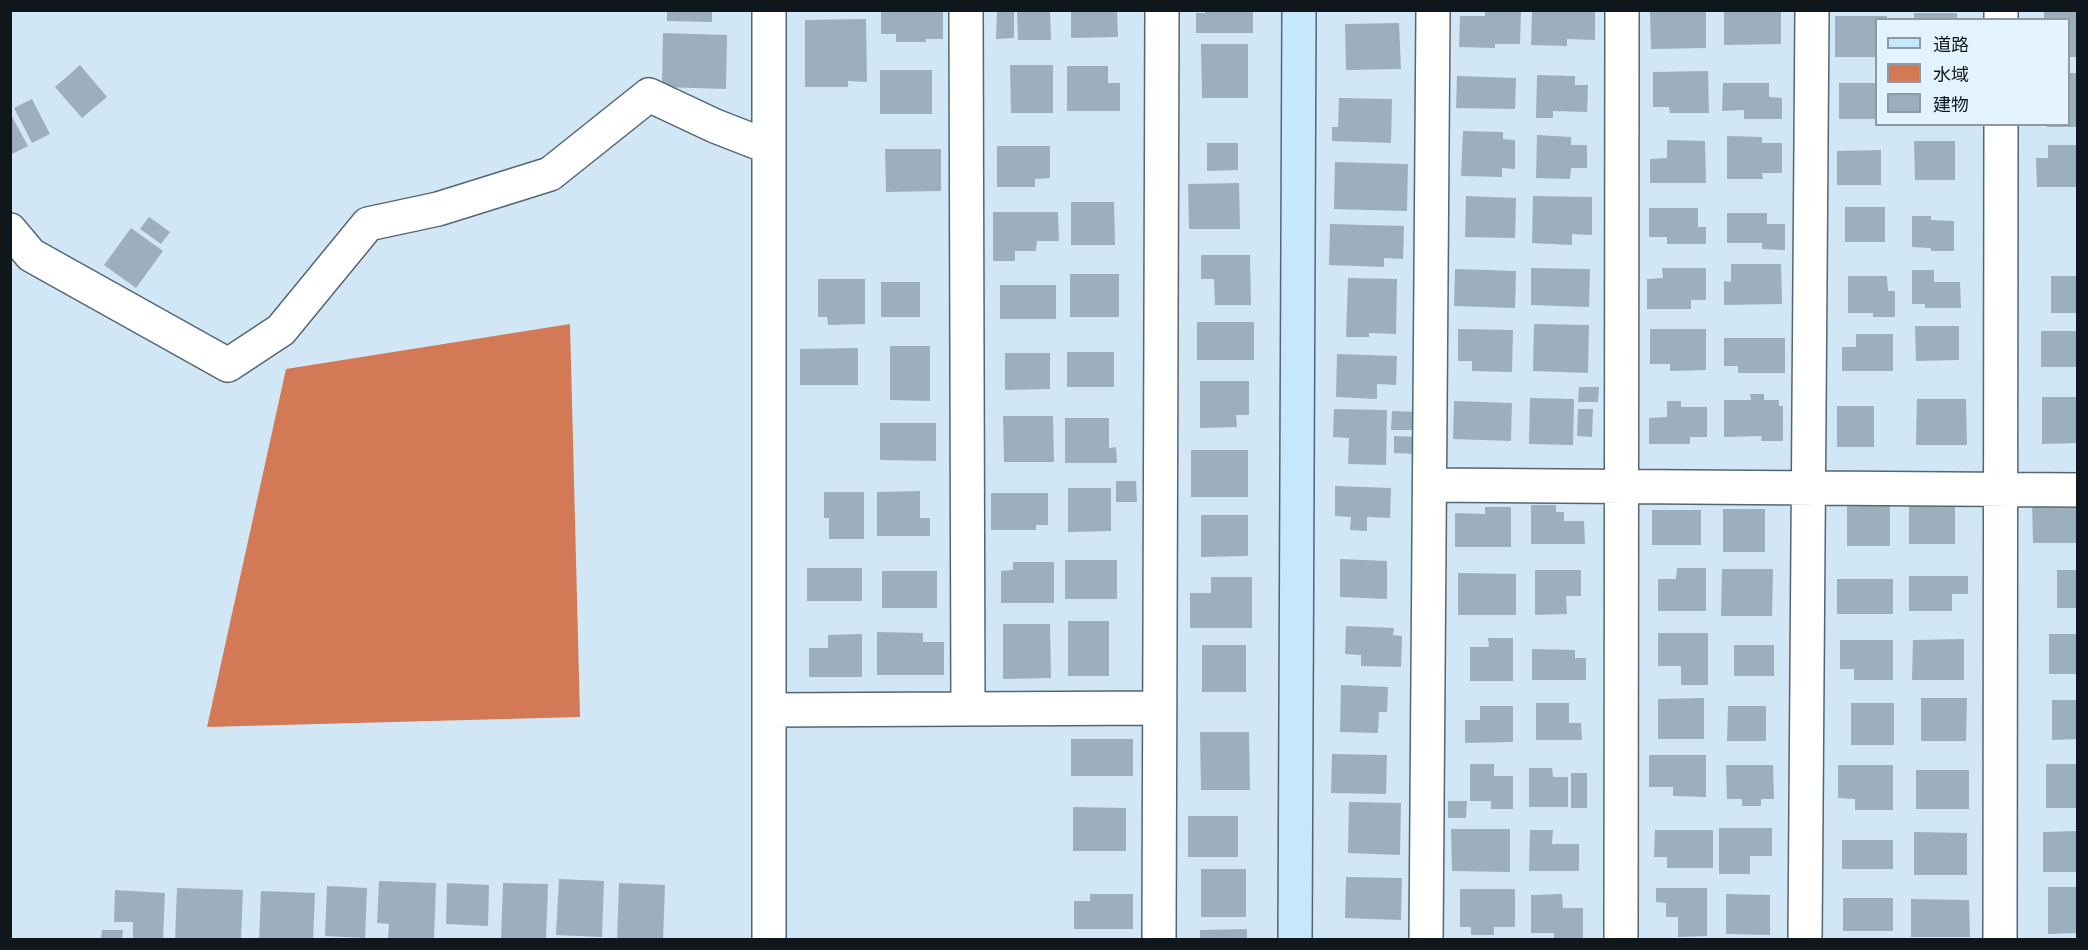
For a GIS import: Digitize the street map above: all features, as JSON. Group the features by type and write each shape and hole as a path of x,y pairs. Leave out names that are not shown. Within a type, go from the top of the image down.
{"street":[{"path":"769,10 769,939"},
{"path":"966,10 968,708"},
{"path":"1159,939 1162,10"},
{"path":"1295,939 1299,10"},
{"path":"1426,939 1433,10"},
{"path":"1621,939 1622,10"},
{"path":"1804,939 1812,10"},
{"path":"10,230 31,255 228,365 281,330 368,224 438,209 550,174 649,95 715,126 769,147"},
{"path":"2000,939 2001,126"},
{"path":"1430,485 2078,490"},
{"path":"769,710 1159,708"}],"water":[{"path":"570,324 580,717 207,727 286,369"}],"building":[{"path":"667,10 712,10 712,22 667,21"},
{"path":"881,10 943,10 943,39 926,39 926,42 896,42 896,34 881,34"},
{"path":"1017,10 1050,10 1051,40 1018,40"},
{"path":"1071,10 1117,10 1118,37 1071,38"},
{"path":"1205,10 1253,10 1253,33 1196,33 1196,13 1205,13"},
{"path":"1485,10 1521,10 1520,44 1495,44 1495,48 1459,47 1460,16 1485,16"},
{"path":"1532,10 1595,11 1595,40 1567,39 1567,46 1531,45"},
{"path":"1724,10 1781,10 1781,44 1724,45"},
{"path":"997,11 1014,11 1014,38 996,39"},
{"path":"1706,11 1706,48 1651,49 1650,12"},
{"path":"2044,12 2078,12 2078,57 2070,57 2070,18 2044,18"},
{"path":"1914,13 1957,13 1957,18 1914,18"},
{"path":"1835,16 1887,16 1887,18 1875,18 1875,57 1835,57"},
{"path":"866,19 867,82 848,81 848,87 805,87 805,20"},
{"path":"1399,23 1401,69 1346,70 1345,24"},
{"path":"663,33 727,35 726,89 662,87"},
{"path":"1201,44 1248,44 1248,98 1202,98"},
{"path":"80,65 107,97 82,118 55,87"},
{"path":"1010,65 1053,65 1053,113 1011,113"},
{"path":"1067,66 1108,66 1108,83 1120,83 1120,111 1067,111"},
{"path":"880,70 932,70 932,114 880,114"},
{"path":"1708,71 1709,113 1670,113 1669,107 1653,107 1653,72"},
{"path":"2070,73 2078,73 2078,127 2047,127 2070,126"},
{"path":"1537,75 1575,76 1575,85 1588,85 1587,112 1553,111 1553,118 1536,118"},
{"path":"1457,76 1516,78 1515,109 1456,108"},
{"path":"1723,83 1769,83 1769,97 1782,98 1782,119 1744,119 1744,110 1722,111"},
{"path":"1839,83 1875,83 1875,119 1839,119"},
{"path":"1339,98 1392,99 1391,143 1332,141 1332,127 1338,127"},
{"path":"32,99 50,134 32,143 14,108"},
{"path":"10,113 28,146 10,155"},
{"path":"1463,131 1503,132 1503,139 1515,140 1515,169 1502,168 1502,177 1461,176"},
{"path":"1537,135 1571,137 1571,145 1587,145 1587,168 1571,168 1570,179 1536,178"},
{"path":"1727,136 1762,137 1762,143 1782,143 1782,173 1762,173 1763,179 1727,179"},
{"path":"1667,140 1705,141 1706,183 1650,183 1650,159 1667,158"},
{"path":"1914,141 1955,141 1955,180 1915,180"},
{"path":"1207,143 1238,143 1238,170 1207,171"},
{"path":"2048,145 2078,145 2078,187 2037,187 2036,158 2048,158"},
{"path":"997,146 1050,146 1050,178 1035,179 1035,187 997,187"},
{"path":"885,149 941,149 941,191 886,192"},
{"path":"1881,150 1881,185 1837,185 1837,151"},
{"path":"1335,162 1408,164 1407,211 1334,209"},
{"path":"1239,183 1240,229 1189,229 1188,184"},
{"path":"1466,196 1516,198 1515,238 1465,237"},
{"path":"1533,196 1592,197 1592,235 1572,234 1572,245 1532,243"},
{"path":"1071,202 1114,202 1115,245 1071,245"},
{"path":"1845,207 1885,207 1885,242 1845,242"},
{"path":"1649,208 1698,208 1698,227 1706,227 1706,244 1667,244 1667,237 1649,237"},
{"path":"993,212 1058,212 1059,241 1037,241 1036,251 1015,251 1015,261 993,261"},
{"path":"1727,213 1767,213 1767,224 1785,224 1785,250 1762,249 1762,243 1727,243"},
{"path":"1912,216 1931,216 1931,220 1954,221 1954,251 1931,251 1931,248 1912,247"},
{"path":"149,217 170,232 161,244 140,229"},
{"path":"1330,224 1404,226 1403,259 1384,258 1384,267 1329,265"},
{"path":"131,228 163,251 136,288 104,265"},
{"path":"1201,255 1250,255 1251,305 1215,305 1214,279 1201,279"},
{"path":"1731,264 1781,264 1782,304 1724,305 1724,281 1731,282"},
{"path":"1531,268 1590,269 1589,307 1531,305"},
{"path":"1662,268 1706,268 1706,300 1691,300 1691,309 1647,309 1647,279 1663,278"},
{"path":"1455,269 1516,271 1515,308 1454,306"},
{"path":"1912,270 1934,270 1934,282 1960,282 1961,308 1925,308 1925,304 1912,304"},
{"path":"1070,274 1119,274 1119,317 1070,317"},
{"path":"1848,276 1887,276 1888,291 1895,291 1895,317 1873,317 1873,313 1848,313"},
{"path":"2051,276 2078,276 2078,313 2051,313"},
{"path":"1348,278 1397,279 1396,334 1369,333 1369,337 1346,337"},
{"path":"818,279 865,279 865,324 828,325 827,317 818,317"},
{"path":"881,282 920,282 920,317 881,317"},
{"path":"1000,285 1056,285 1056,319 1000,319"},
{"path":"1197,322 1254,322 1254,360 1197,360"},
{"path":"1534,324 1589,325 1588,373 1533,371"},
{"path":"1915,326 1959,326 1959,360 1916,361"},
{"path":"1458,329 1513,330 1512,372 1472,371 1472,361 1458,361"},
{"path":"1650,329 1706,329 1706,370 1670,371 1670,364 1650,364"},
{"path":"2041,331 2078,331 2078,367 2041,367"},
{"path":"1856,334 1893,334 1893,371 1842,371 1842,347 1856,347"},
{"path":"1724,338 1785,338 1785,373 1738,373 1738,366 1724,366"},
{"path":"890,346 930,346 930,401 890,400"},
{"path":"858,348 858,385 800,385 800,349"},
{"path":"1067,352 1114,352 1114,387 1067,387"},
{"path":"1005,353 1050,353 1050,389 1005,390"},
{"path":"1337,354 1397,356 1396,385 1377,384 1377,399 1336,397"},
{"path":"1200,381 1249,381 1249,415 1236,415 1237,427 1200,428"},
{"path":"1579,387 1599,387 1598,402 1578,402"},
{"path":"1750,394 1764,394 1764,400 1779,400 1779,406 1783,406 1783,441 1761,441 1762,436 1724,437 1724,400 1751,400"},
{"path":"2042,397 2078,397 2078,443 2042,444"},
{"path":"1530,398 1574,399 1573,445 1529,444"},
{"path":"1917,399 1966,399 1967,445 1916,445"},
{"path":"1454,401 1512,403 1511,441 1453,439"},
{"path":"1667,401 1681,401 1681,407 1707,407 1707,437 1690,437 1690,444 1649,444 1649,418 1667,417"},
{"path":"1837,406 1874,406 1874,447 1837,447"},
{"path":"1334,409 1387,410 1386,465 1348,464 1349,438 1333,437"},
{"path":"1578,409 1593,409 1592,437 1577,436"},
{"path":"1392,411 1418,412 1418,430 1391,430"},
{"path":"1003,416 1053,416 1054,462 1004,462"},
{"path":"1065,418 1109,418 1109,448 1116,447 1117,463 1065,463"},
{"path":"880,423 936,423 936,461 880,460"},
{"path":"1394,436 1416,437 1416,454 1394,453"},
{"path":"1191,450 1248,450 1248,497 1191,497"},
{"path":"1116,481 1136,481 1137,502 1116,502"},
{"path":"1335,486 1391,488 1390,518 1367,517 1367,531 1350,530 1351,517 1335,516"},
{"path":"1068,488 1111,488 1111,531 1068,532"},
{"path":"920,491 920,518 930,518 930,536 877,536 877,492"},
{"path":"824,492 864,492 864,539 829,539 829,518 824,518"},
{"path":"991,493 1048,493 1048,525 1036,525 1036,530 991,530"},
{"path":"2032,501 2078,501 2078,543 2033,543"},
{"path":"1847,504 1890,504 1890,546 1847,546"},
{"path":"1531,505 1556,505 1556,512 1564,512 1564,521 1584,521 1585,544 1531,544"},
{"path":"1909,505 1955,505 1955,544 1909,544"},
{"path":"1485,507 1511,507 1511,547 1455,547 1455,513 1485,514"},
{"path":"1723,509 1765,509 1765,552 1723,552"},
{"path":"1652,510 1701,510 1701,545 1652,545"},
{"path":"1201,515 1248,515 1248,556 1201,557"},
{"path":"1340,559 1387,561 1387,599 1340,597"},
{"path":"1065,560 1117,560 1117,599 1065,599"},
{"path":"1013,562 1054,562 1054,603 1001,603 1001,571 1013,570"},
{"path":"807,568 862,568 862,601 807,601"},
{"path":"1677,568 1706,568 1706,611 1658,611 1658,579 1676,579"},
{"path":"1722,569 1773,569 1772,616 1721,616"},
{"path":"1535,570 1581,570 1581,596 1566,596 1567,614 1535,615"},
{"path":"2057,570 2078,570 2078,608 2057,608"},
{"path":"882,571 937,571 937,608 882,608"},
{"path":"1458,573 1516,574 1516,615 1458,615"},
{"path":"1909,576 1968,576 1968,594 1952,594 1952,611 1909,611"},
{"path":"1211,577 1252,577 1252,628 1190,628 1190,593 1211,593"},
{"path":"1837,579 1893,579 1893,614 1837,614"},
{"path":"1068,621 1109,621 1109,676 1068,676"},
{"path":"1003,624 1050,624 1051,678 1003,679"},
{"path":"1346,626 1394,628 1393,635 1402,636 1401,667 1361,666 1361,655 1345,654"},
{"path":"877,632 923,633 923,642 944,642 944,675 877,675"},
{"path":"1658,633 1708,633 1708,685 1681,685 1681,666 1658,666"},
{"path":"862,634 862,677 809,677 809,648 828,648 828,635"},
{"path":"2049,634 2078,634 2078,674 2049,674"},
{"path":"1488,638 1513,638 1513,681 1470,681 1470,647 1489,647"},
{"path":"1964,639 1964,680 1912,680 1913,640"},
{"path":"1840,640 1893,640 1893,680 1854,680 1854,669 1840,669"},
{"path":"1202,645 1246,645 1246,692 1202,692"},
{"path":"1734,645 1774,645 1774,676 1734,676"},
{"path":"1532,649 1575,650 1575,658 1586,658 1586,680 1532,680"},
{"path":"1341,685 1388,687 1387,712 1379,712 1378,733 1340,732"},
{"path":"1704,698 1704,739 1658,739 1658,699"},
{"path":"1921,698 1967,698 1966,741 1921,741"},
{"path":"2052,700 2078,700 2078,739 2052,740"},
{"path":"1536,703 1569,703 1569,723 1581,723 1582,740 1536,740"},
{"path":"1851,703 1894,703 1894,745 1851,745"},
{"path":"1480,706 1513,706 1513,742 1465,743 1465,720 1480,720"},
{"path":"1728,706 1766,706 1766,741 1727,741"},
{"path":"1200,732 1249,732 1250,790 1201,790"},
{"path":"1071,739 1133,739 1133,776 1071,776"},
{"path":"1332,754 1387,755 1386,794 1331,793"},
{"path":"1649,755 1706,755 1706,797 1673,796 1673,787 1649,787"},
{"path":"1470,764 1494,764 1494,776 1513,776 1513,809 1491,809 1491,801 1470,801"},
{"path":"2046,764 2078,764 2078,808 2046,808"},
{"path":"1726,765 1773,765 1774,799 1761,799 1761,806 1742,806 1742,799 1727,799"},
{"path":"1838,765 1893,765 1893,810 1855,810 1855,799 1838,798"},
{"path":"1529,768 1552,768 1553,777 1568,777 1568,807 1529,807"},
{"path":"1916,770 1969,770 1969,809 1916,809"},
{"path":"1571,773 1587,773 1587,808 1571,808"},
{"path":"1448,801 1467,801 1466,818 1448,818"},
{"path":"1349,802 1401,803 1400,855 1348,853"},
{"path":"1073,807 1126,808 1126,851 1073,851"},
{"path":"1188,816 1238,816 1238,857 1188,857"},
{"path":"1719,828 1772,828 1772,856 1750,856 1750,874 1719,874"},
{"path":"1451,829 1510,829 1510,872 1452,871"},
{"path":"1530,830 1553,830 1552,844 1579,844 1579,871 1529,871"},
{"path":"1655,830 1713,830 1713,868 1667,868 1667,857 1654,857"},
{"path":"2078,831 2078,872 2043,872 2043,832"},
{"path":"1914,832 1967,833 1967,875 1914,875"},
{"path":"1842,840 1893,840 1893,869 1842,869"},
{"path":"1201,869 1246,869 1246,917 1201,917"},
{"path":"1346,877 1402,878 1401,920 1345,918"},
{"path":"559,879 604,881 602,937 556,935"},
{"path":"379,881 436,883 434,940 388,939 389,924 377,923"},
{"path":"447,883 489,885 488,926 446,924"},
{"path":"503,883 548,884 546,940 501,940"},
{"path":"619,883 665,885 663,940 617,940"},
{"path":"327,886 367,888 365,938 325,936"},
{"path":"2048,887 2078,887 2078,933 2048,934"},
{"path":"177,888 243,890 241,940 175,940"},
{"path":"1656,888 1707,888 1707,936 1678,937 1678,917 1666,917 1666,903 1656,902"},
{"path":"1460,889 1515,889 1515,927 1494,927 1494,935 1471,935 1471,927 1460,927"},
{"path":"115,890 165,893 163,940 133,940 133,922 114,922"},
{"path":"261,891 315,893 313,940 259,939"},
{"path":"1090,894 1133,894 1133,929 1074,929 1074,901 1090,901"},
{"path":"1562,894 1563,908 1583,908 1583,939 1554,939 1554,933 1531,933 1531,895"},
{"path":"1726,894 1770,895 1770,935 1726,934"},
{"path":"1843,898 1893,898 1893,931 1843,931"},
{"path":"1911,899 1969,900 1970,937 1911,937"},
{"path":"1247,929 1247,940 1200,940 1200,930"},
{"path":"102,930 123,930 122,940 101,940"}]}
